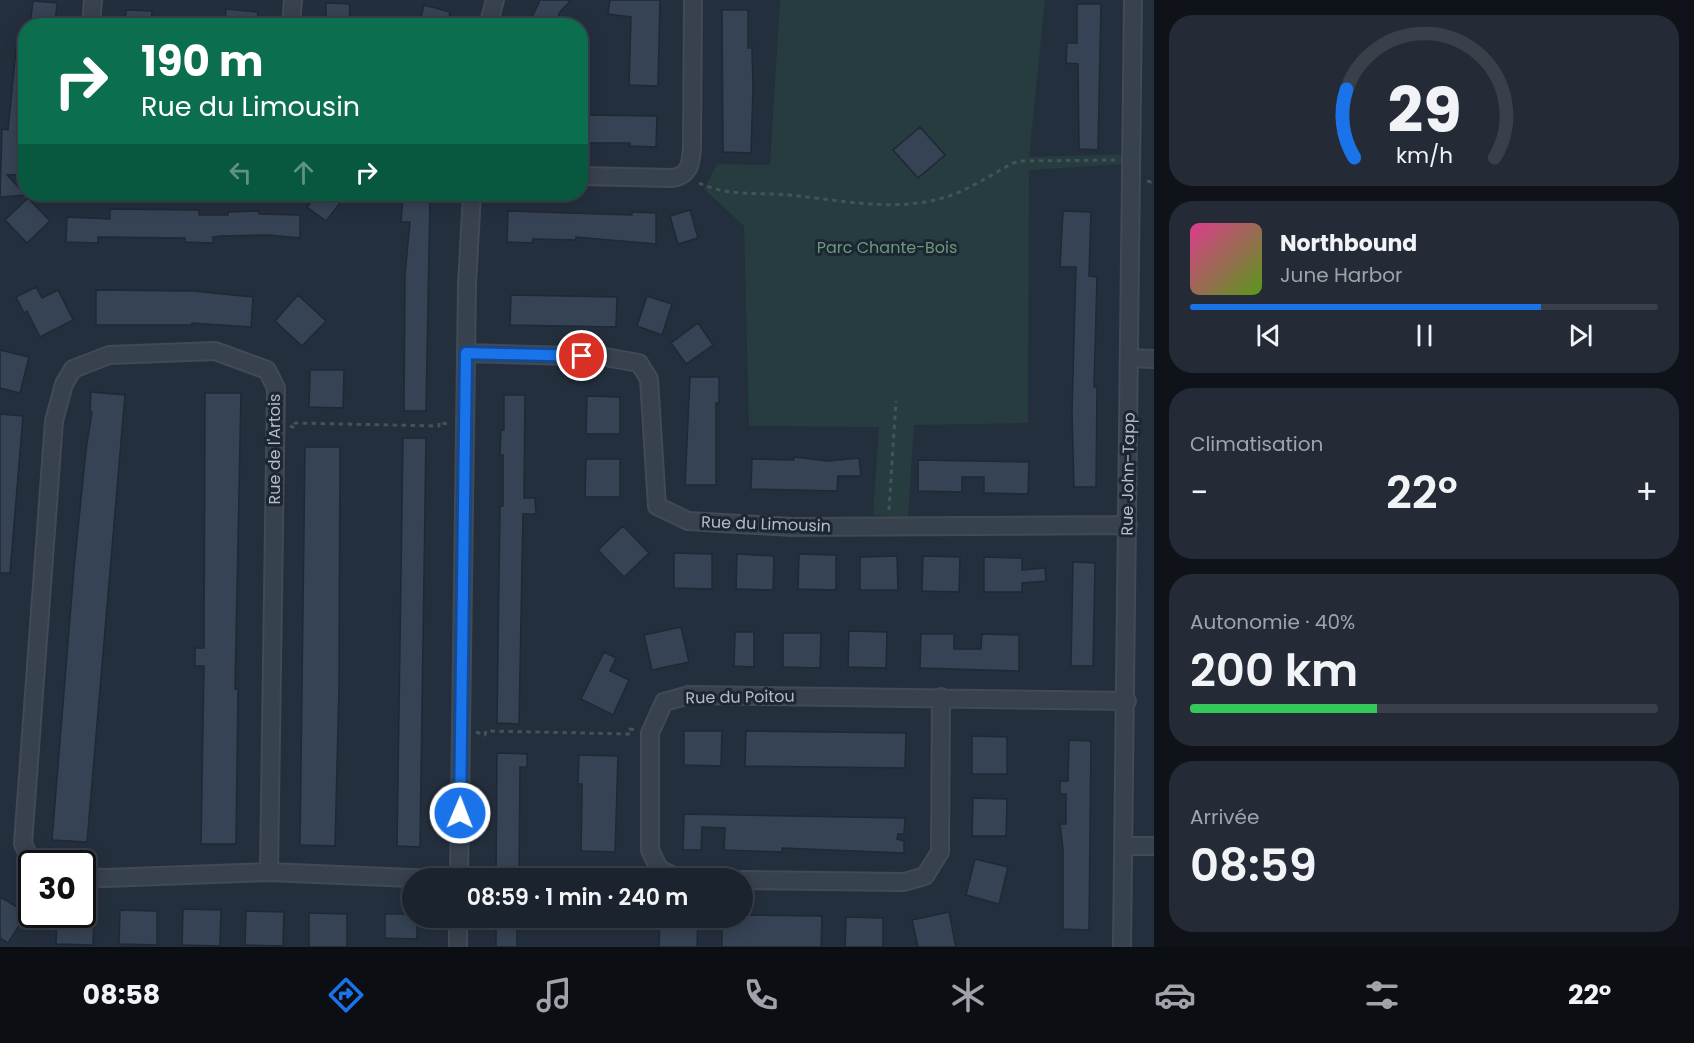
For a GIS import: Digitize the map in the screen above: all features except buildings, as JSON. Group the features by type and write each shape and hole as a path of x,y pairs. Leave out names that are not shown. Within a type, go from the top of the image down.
{"street":[{"path":"92,18 93,0"},
{"path":"292,18 293,0"},
{"path":"490,18 495,0"},
{"path":"588,176 673,178 684,175 688,170 692,147 693,0"},
{"name":"Rue John-Tapp","path":"1122,947 1127,701 1133,0"},
{"path":"459,868 467,259 471,201"},
{"name":"Rue de l'Artois","path":"26,850 23,844 54,421 64,384 73,369 109,355 215,351 267,370 276,388 269,872"},
{"name":"Rue du Limousin","path":"466,353 605,357 639,363 649,379 657,506 688,521 792,526 889,527 1128,525"},
{"path":"1130,358 1154,358"},
{"name":"Rue du Poitou","path":"659,868 650,850 650,733 664,702 689,695 1127,701"},
{"path":"753,880 904,882 925,876 940,852 941,697"},
{"path":"1124,846 1154,846"},
{"path":"96,877 269,872 402,878"},
{"path":"458,928 458,947"}],"path":[{"path":"699,183 725,192 787,194 853,204 902,205 951,195 1013,163 1022,161 1079,158 1120,160"},
{"path":"889,527 896,401"},
{"path":"286,423 295,428 295,423 439,426 439,422 451,425"},
{"path":"476,732 484,735 486,731 630,734 630,729 640,733"}],"green space":[{"name":"Parc Chante-Bois","path":"780,0 1045,0 1029,157 1129,154 1126,164 1029,170 1028,423 914,425 908,517 873,515 879,427 749,426 744,226 704,189 717,164 770,165"}],"route":[{"path":"460,813 466,353 582,356"}]}
